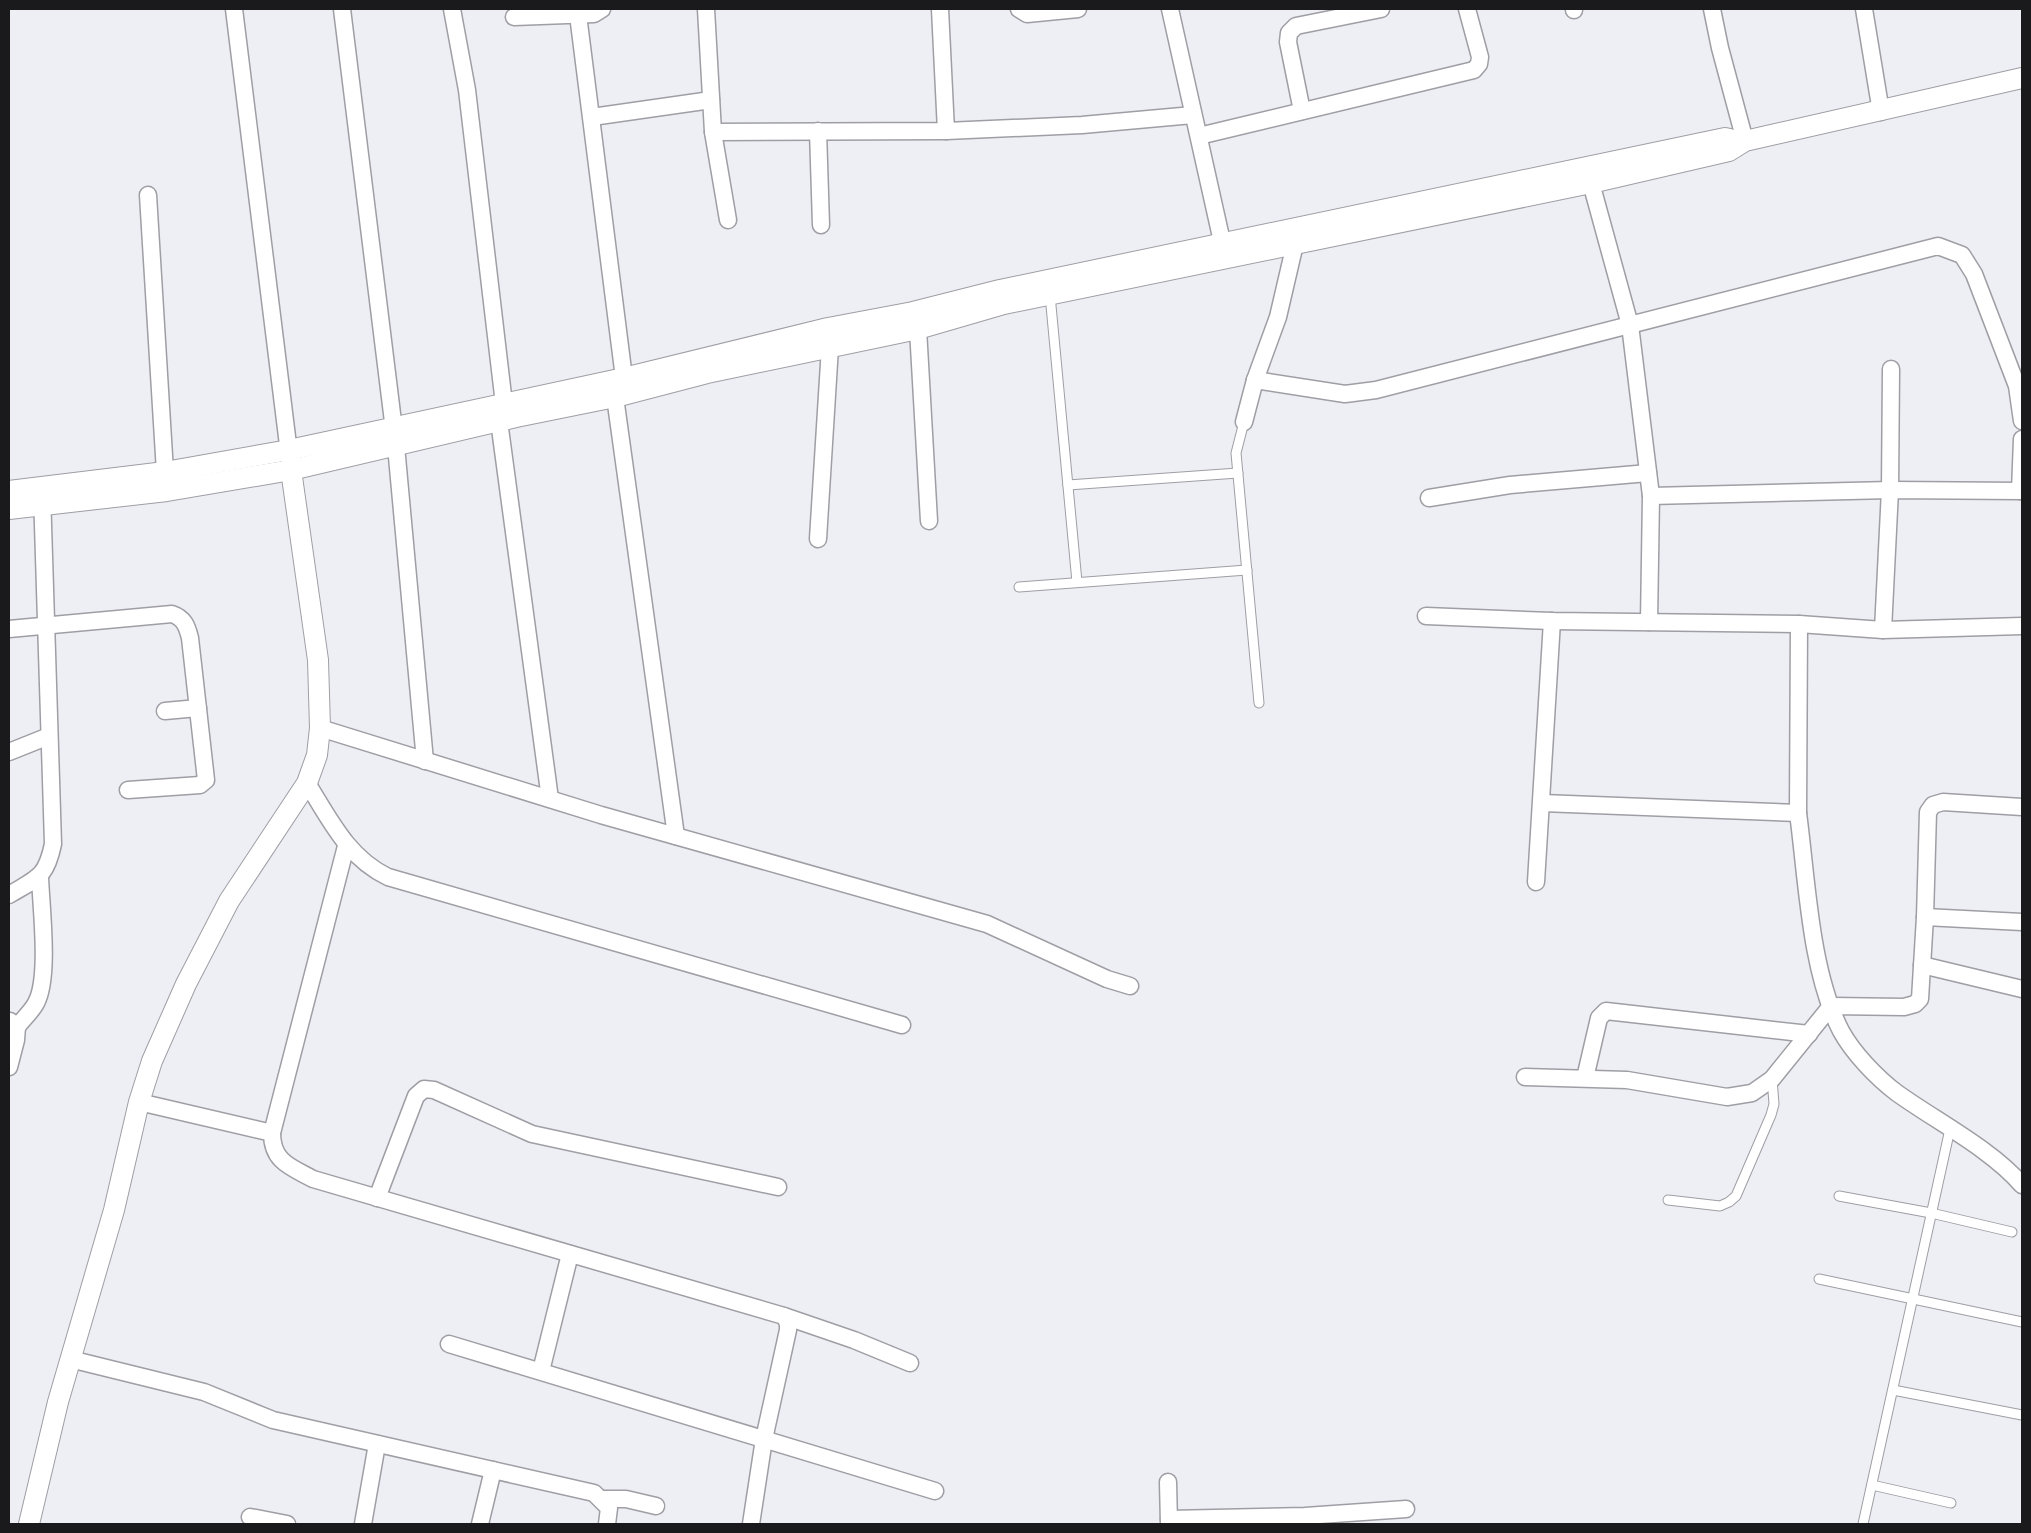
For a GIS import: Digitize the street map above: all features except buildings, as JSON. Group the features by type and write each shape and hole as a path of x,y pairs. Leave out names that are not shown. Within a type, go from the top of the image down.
{"street":[{"path":"29,1524 70,1359 114,1210 139,1102 152,1061 186,984 229,901 307,783 317,755 320,728 318,660 288,450 234,9"},
{"path":"342,9 394,436 426,760"},
{"path":"452,9 467,90 501,413 550,799"},
{"path":"514,17 558,12 578,15 594,14 602,9"},
{"path":"706,9 713,132 728,220"},
{"path":"940,9 946,130"},
{"path":"1019,9 1027,14 1034,14 1078,9"},
{"path":"1170,9 1224,250"},
{"path":"1302,112 1288,42 1289,33 1296,26 1381,9"},
{"path":"1199,136 1474,70 1480,64 1480,57 1467,9"},
{"path":"1712,9 1720,48 1745,142"},
{"path":"1864,9 1881,112"},
{"path":"578,15 624,378 615,397 676,836"},
{"path":"501,413 615,397 707,373 918,329 1004,304 1050,295 1224,250 1414,205 1729,151 1745,142 2022,78"},
{"path":"592,117 712,100"},
{"path":"713,132 946,130 1082,125 1193,115"},
{"path":"818,131 821,225"},
{"path":"9,509 42,497 165,472 288,450 394,436 501,413 624,378 828,328 914,312 1000,290 1224,250 1295,244 1589,175"},
{"path":"1589,175 1630,325 1651,496 1648,622"},
{"path":"148,195 165,472"},
{"path":"1244,422 1255,380 1278,317 1295,244"},
{"path":"1255,380 1345,394 1376,390 1938,246 1962,255 1974,274 2017,386 2022,421"},
{"path":"918,329 929,521"},
{"path":"818,539 830,347"},
{"path":"1883,630 1890,490 1891,369"},
{"path":"9,492 42,497 167,491 291,470 394,436"},
{"path":"1651,496 1890,490 2021,491 2022,439"},
{"path":"1429,498 1510,485 1648,473"},
{"path":"9,894 40,877 49,863 53,844 42,497"},
{"path":"9,629 172,614 180,617 187,628 190,638 206,780 200,785 128,790"},
{"path":"1426,616 1552,621 1799,624 1883,630 2022,626"},
{"path":"1536,882 1552,621"},
{"path":"1799,624 1798,813 1820,976 1831,1006 1842,1032 1874,1074 1985,1154 2022,1185"},
{"path":"165,710 198,708"},
{"path":"320,728 550,799 987,924 1107,979 1130,986"},
{"path":"9,752 49,736"},
{"path":"307,783 346,846 370,869 388,877 902,1025"},
{"path":"1831,1006 1904,1008 1915,1004 1920,999 1928,812 1933,805 1943,802 2022,807"},
{"path":"1542,803 1798,813"},
{"path":"346,846 272,1133 272,1148 283,1163 313,1179 784,1316 910,1363"},
{"path":"9,1067 16,1040 13,1024 36,1003 41,989 43,963 40,877"},
{"path":"1925,917 2022,922"},
{"path":"1922,965 2022,989"},
{"path":"1525,1077 1627,1080 1727,1097 1752,1093 1772,1079 1831,1006"},
{"path":"1585,1078 1599,1018 1606,1011 1809,1034"},
{"path":"377,1198 416,1096 424,1089 434,1090 532,1134 778,1187"},
{"path":"139,1102 272,1133"},
{"path":"541,1371 570,1254"},
{"path":"751,1524 764,1439 788,1330 788,1323 784,1316"},
{"path":"449,1344 935,1491"},
{"path":"70,1359 204,1392 273,1420 594,1493 609,1508 608,1524"},
{"path":"362,1524 377,1444"},
{"path":"480,1524 493,1470"},
{"path":"1168,1482 1169,1522 1406,1509"},
{"path":"602,1500 626,1499 656,1506"},
{"path":"250,1517 287,1524"}],"lane":[{"path":"1050,295 1078,582"},
{"path":"1244,422 1236,453 1259,703"},
{"path":"1068,485 1238,473"},
{"path":"1019,587 1247,570"},
{"path":"1668,1200 1720,1206 1736,1196 1771,1115 1774,1104 1772,1079"},
{"path":"1863,1524 1950,1129"},
{"path":"1840,1196 1931,1213 2012,1232"},
{"path":"1818,1279 2022,1322"},
{"path":"1892,1390 2022,1415"},
{"path":"1872,1485 1952,1503"}]}
